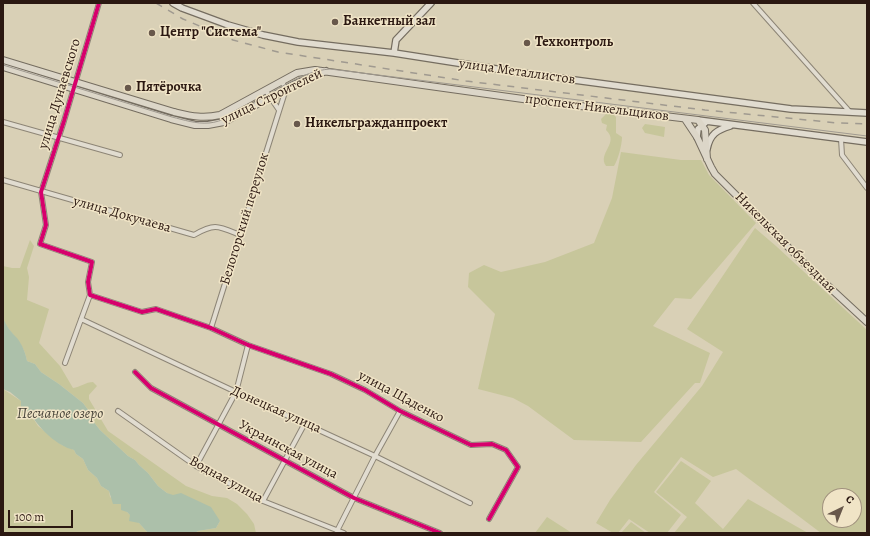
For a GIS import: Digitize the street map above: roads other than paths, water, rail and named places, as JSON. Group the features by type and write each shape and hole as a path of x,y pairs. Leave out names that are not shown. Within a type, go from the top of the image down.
{"main road":[{"name":"улица Металлистов","path":"174,3 200,15 262,35 298,42 720,100 791,108 867,113"},
{"path":"394,54 396,40 431,3"},
{"name":"улица Строителей","path":"3,64 75,86 136,108 195,125 212,125 224,122 294,85 328,71"},
{"name":"улица Строителей","path":"75,86 138,101 198,118 220,115 307,70 328,71"},
{"name":"проспект Никельщиков","path":"328,71 530,100 685,119 700,123 711,122 867,142"},
{"name":"Никельская объездная","path":"685,119 698,137 715,174 814,273 867,322"},
{"path":"698,137 697,131 700,123"},
{"path":"700,123 705,130 707,157"},
{"path":"707,157 708,145 713,134 716,131 735,125"}],"street":[{"name":"улица Дунаевского","path":"41,192 75,86 99,3"},
{"path":"753,3 850,112"},
{"path":"289,78 294,85"},
{"path":"282,82 286,89"},
{"name":"Белогорский переулок","path":"211,328 286,89"},
{"path":"266,91 279,110"},
{"path":"256,96 263,101"},
{"path":"256,96 257,105"},
{"path":"136,108 138,101"},
{"path":"171,119 174,112"},
{"path":"3,122 120,155"},
{"path":"841,139 842,155 867,188"},
{"name":"улица Докучаева","path":"3,180 194,235 215,226 240,235"},
{"path":"41,192 46,225 40,244 92,262 88,282 90,295 66,363"},
{"name":"улица Щаденко","path":"90,295 142,312 156,309 211,328 248,344 331,374 365,390 400,411 471,445 492,444 506,450 518,467 489,519"},
{"name":"Донецкая улица","path":"81,319 375,456 470,503"},
{"path":"196,466 236,392 248,344"},
{"name":"Украинская улица","path":"135,372 151,388 354,498 440,533"},
{"name":"Водная улица","path":"118,411 196,466 263,501 344,533"},
{"path":"337,531 375,456 400,411"},
{"path":"263,501 305,423"}],"water":[{"name":"Песчаное озеро","path":"3,317 9,329 21,343 27,361 35,364 41,372 83,403 92,415 93,421 100,430 128,456 135,460 158,486 167,493 173,495 181,493 211,507 220,521 216,528 198,531 195,533 148,533 139,523 129,521 130,515 121,510 121,504 113,504 109,491 101,486 97,478 88,470 83,459 76,454 74,450 55,441 39,426 31,415 21,410 21,401 10,392 3,389"}],"tram line":[{"path":"3,65 172,117 199,123 209,123 223,119 246,108 286,84 308,74 330,69 867,136"}],"railway":[{"path":"156,3 183,19 233,40 278,52 466,81 705,110 838,123 867,124"}],"place":[{"name":"Банкетный зал","path":"335,22"},
{"name":"Центр \"Система\"","path":"152,33"},
{"name":"Техконтроль","path":"527,43"},
{"name":"Пятёрочка","path":"128,88"},
{"name":"Никельгражданпроект","path":"297,124"}]}
